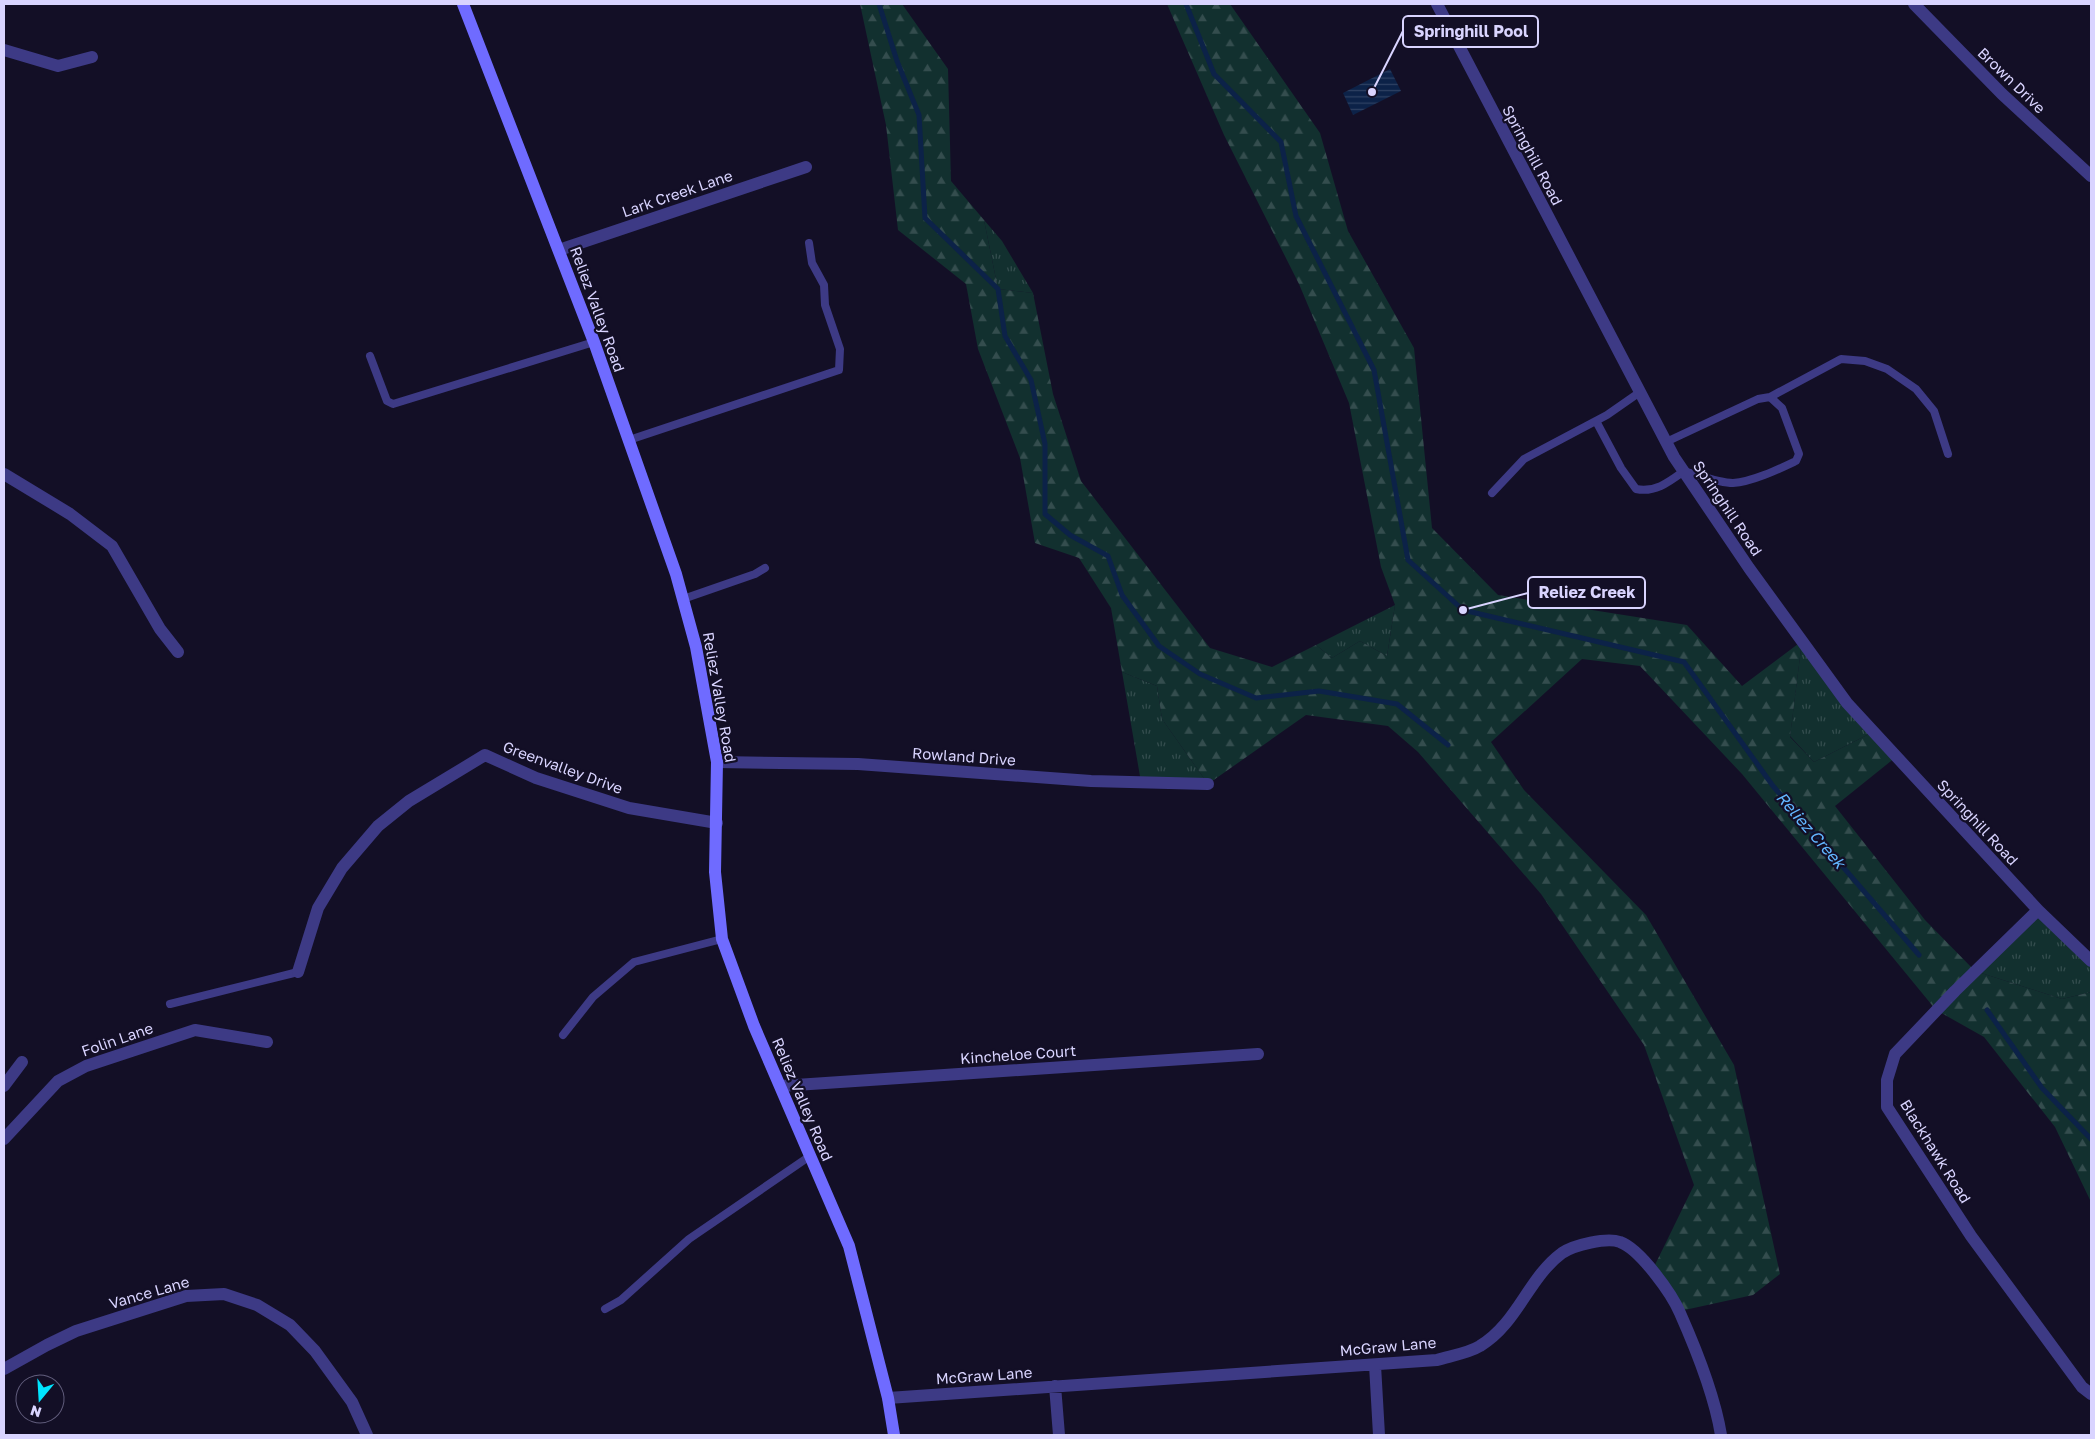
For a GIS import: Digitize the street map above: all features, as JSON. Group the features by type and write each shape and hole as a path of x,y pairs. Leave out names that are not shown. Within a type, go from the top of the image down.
{"main road":[{"name":"Reliez Valley Road","path":"464,4 594,342 676,574 696,647 717,762 716,872 722,939 751,1017 849,1246 888,1398 894,1435"}],"street":[{"name":"Springhill Road","path":"1437,4 1666,442 1749,568 1847,703 2038,910 2091,961"},
{"name":"Brown Drive","path":"1914,4 2002,94 2091,176"},
{"path":"4,50 58,66 92,57"},
{"name":"Lark Creek Lane","path":"559,250 806,167"},
{"path":"4,474 70,514 112,546 160,629 178,652"},
{"name":"Greenvalley Drive","path":"298,972 318,908 342,868 378,826 409,801 486,755 536,778 629,808 717,823"},
{"name":"Rowland Drive","path":"717,762 858,764 1091,781 1208,784"},
{"name":"Blackhawk Road","path":"2038,910 1894,1054 1887,1080 1887,1107 1970,1236 2082,1387 2091,1394"},
{"name":"Folin Lane","path":"4,1139 58,1081 86,1066 196,1030 267,1042"},
{"name":"Kincheloe Court","path":"781,1086 1258,1054"},
{"path":"4,1086 22,1062"},
{"name":"McGraw Lane","path":"888,1398 1437,1360 1479,1347 1502,1330 1546,1267 1564,1252 1590,1242 1620,1242 1644,1258 1680,1312 1717,1413 1721,1435"},
{"name":"Vance Lane","path":"4,1368 47,1344 76,1331 186,1296 224,1294 257,1305 290,1325 315,1351 352,1402 367,1435"},
{"path":"1375,1365 1380,1435"},
{"path":"1055,1386 1059,1435"}],"lane":[{"path":"629,440 839,370 840,348 825,305 824,285 812,263 808,243"},
{"path":"370,356 387,401 393,404 594,342"},
{"path":"1666,442 1758,399 1770,397 1841,359 1865,361 1887,368 1916,389 1934,411 1948,454"},
{"path":"1492,493 1524,459 1596,421 1640,392"},
{"path":"1596,421 1621,468 1636,489 1645,491 1662,486 1684,471 1733,483 1781,468 1796,461 1799,454 1782,408 1770,397"},
{"path":"683,599 755,574 765,568"},
{"path":"563,1035 593,997 634,962 722,939"},
{"path":"170,1004 298,972"},
{"path":"605,1309 622,1300 689,1238 810,1156"}],"green space":[{"path":"860,4 902,4 948,69 951,181 984,220 998,289 1033,293 1053,394 1081,481 1210,648 1272,667 1316,645 1332,658 1360,641 1387,656 1395,605 1381,567 1349,403 1299,284 1224,135 1167,4 1230,4 1320,133 1348,231 1414,348 1432,528 1498,595 1687,625 1742,686 1802,641 1790,737 1814,762 1873,732 1896,757 1835,806 1925,920 1975,971 2062,999 2091,992 2091,1202 2055,1127 1984,1037 1936,1010 1742,774 1640,666 1582,659 1491,742 1524,790 1646,915 1734,1065 1780,1274 1753,1295 1680,1311 1652,1271 1694,1185 1644,1045 1541,894 1418,752 1388,726 1306,715 1208,784 1162,719 1157,686 1122,672 1111,608 1079,558 1035,543 1020,458 978,349 966,284 898,230 886,125"},
{"path":"984,220 1002,241 1033,293 998,289"},
{"path":"1395,605 1387,656 1360,641 1332,658 1316,645"},
{"path":"1802,641 1873,732 1814,762 1790,736"},
{"path":"1122,672 1157,686 1162,719 1208,784 1141,782"},
{"path":"2038,910 2091,961 2091,992 2062,999 1975,971"}],"water":[{"path":"1390,69 1401,91 1353,115 1343,93"}],"waterway":[{"path":"879,4 897,61 919,115 925,218 998,289 1005,336 1031,380 1045,444 1045,514 1070,535 1108,556 1122,595 1159,646 1200,674 1256,698 1319,691 1397,704 1448,745"},
{"name":"Reliez Creek","path":"1186,4 1214,74 1281,142 1296,216 1374,370 1408,560 1463,610 1684,662 1773,786 1919,955"},
{"name":"Reliez Creek","path":"1987,1010 2042,1088 2091,1139"}],"place":[{"name":"Springhill Pool","path":"1372,92"},
{"name":"Reliez Creek","path":"1463,610"}]}
